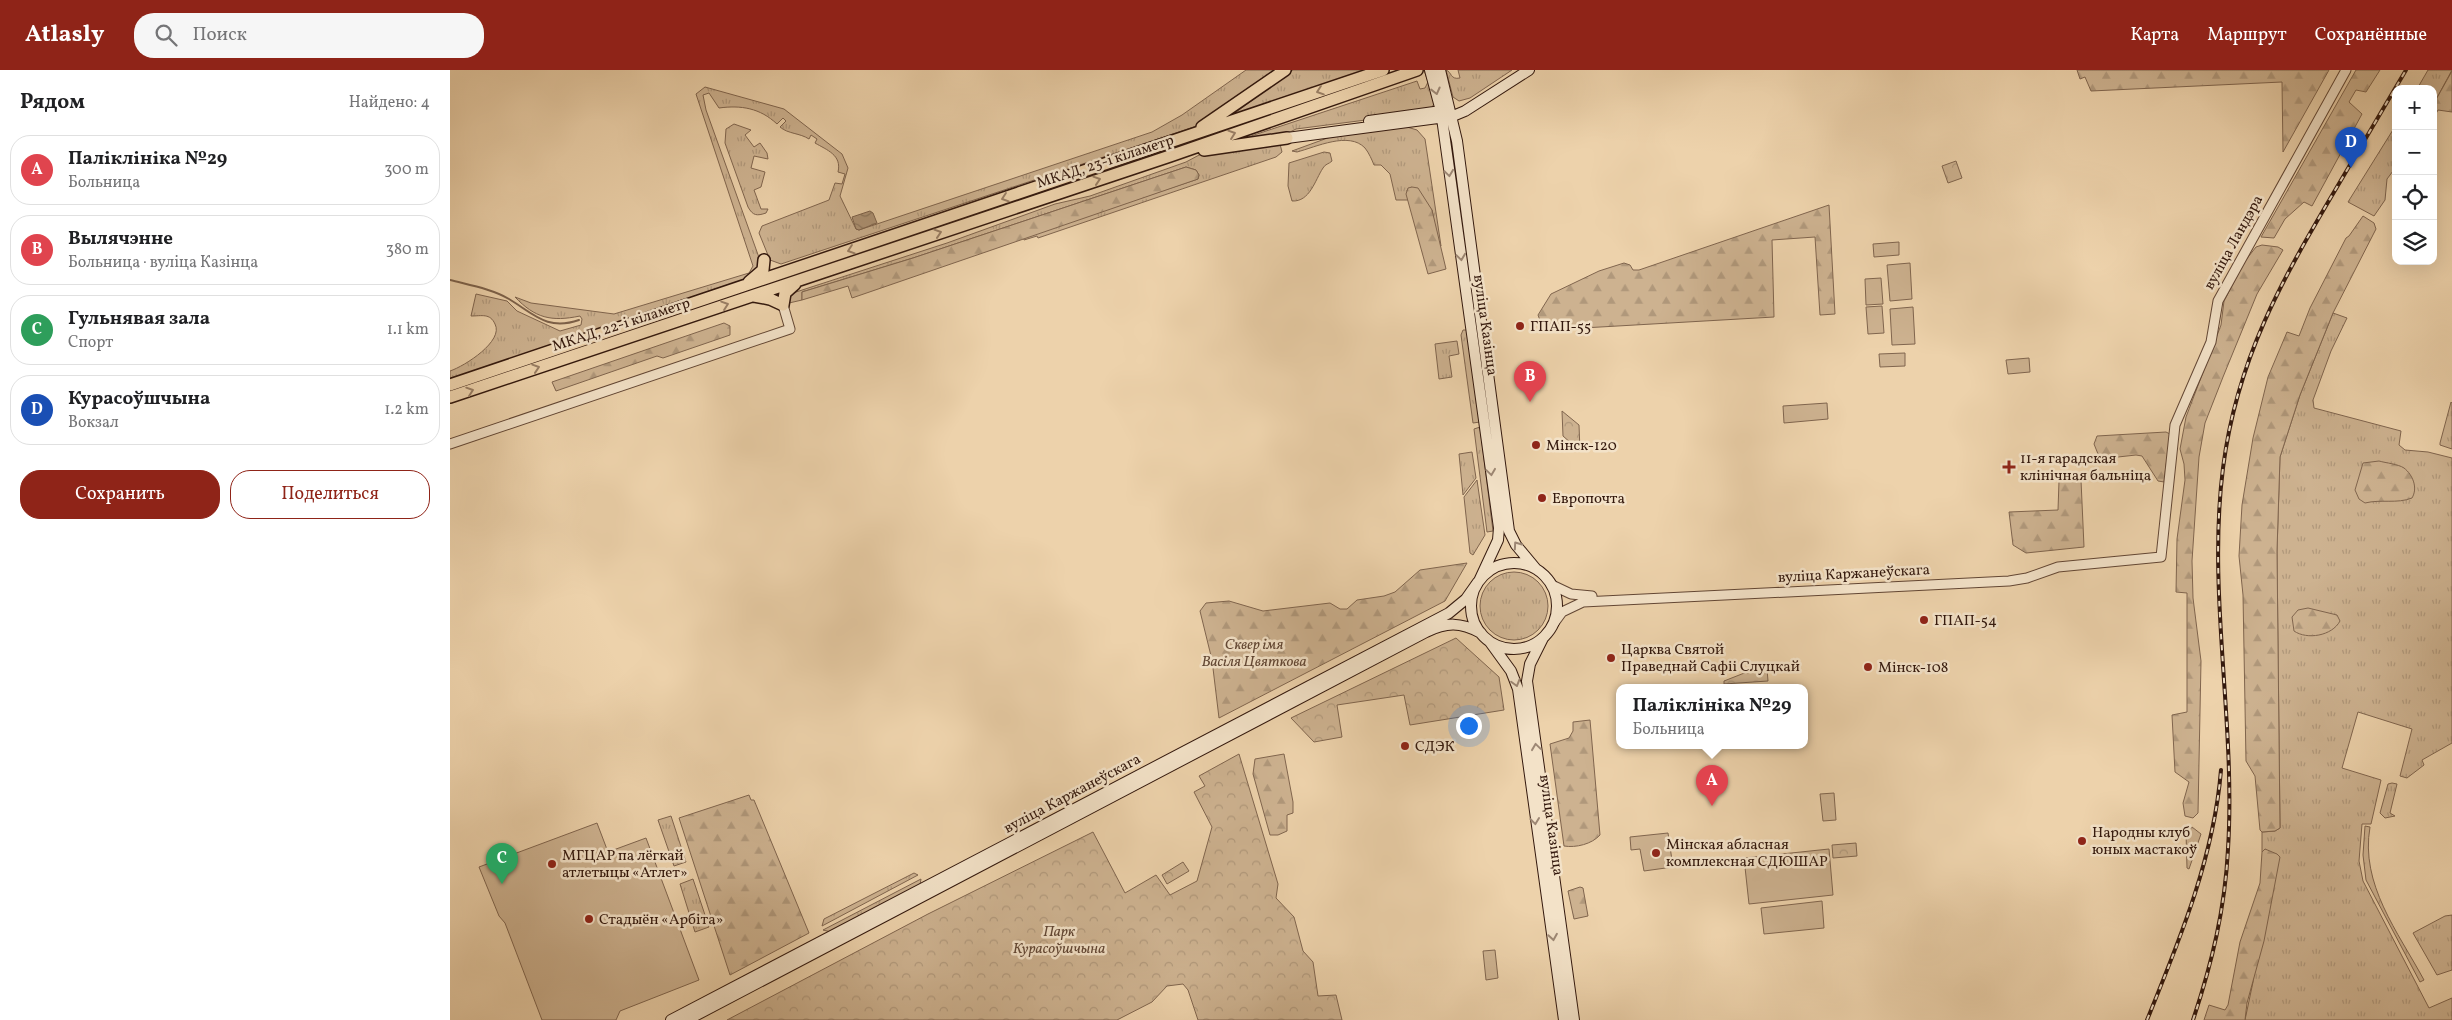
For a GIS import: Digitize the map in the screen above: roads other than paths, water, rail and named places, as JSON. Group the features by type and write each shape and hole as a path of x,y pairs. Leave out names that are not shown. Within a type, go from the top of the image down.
{"highway":[{"path":"1178,140 1216,118 1285,70"},
{"name":"МКАД, 23-і кіламетр","path":"798,275 1178,140 1383,70"},
{"name":"МКАД, 23-і кіламетр","path":"798,275 1170,156 1417,70"},
{"path":"1170,156 1287,138"},
{"path":"742,287 760,274 763,270 764,260 770,265 798,275 785,294 782,305 770,298 752,296"},
{"name":"МКАД, 22-і кіламетр","path":"450,385 742,287 798,275"},
{"name":"МКАД, 22-і кіламетр","path":"450,397 752,296 798,275"}],"main road":[{"name":"вуліца Казінца","path":"1430,70 1447,114 1444,137 1499,528 1498,540 1479,582"},
{"name":"вуліца Казінца","path":"1440,70 1447,114 1464,185 1509,530 1516,545 1536,569"},
{"path":"1287,138 1418,122 1447,114 1466,105 1521,70"},
{"path":"1287,138 1291,133 1299,130 1465,111 1528,70"},
{"path":"1418,122 1434,127 1444,137"},
{"path":"1520,563 1536,569 1552,585 1557,606 1554,623 1543,638 1531,645 1517,649 1502,647 1490,642 1474,622 1471,607 1472,595 1479,582 1490,570 1506,564 1520,563"},
{"name":"вуліца Каржанеўскага","path":"670,1020 1450,613 1466,599 1479,582"},
{"name":"вуліца Каржанеўскага","path":"687,1020 1426,632 1452,623 1463,625 1481,633"},
{"name":"вуліца Казінца","path":"1543,638 1530,664 1527,681 1574,1020"},
{"name":"вуліца Казінца","path":"1490,642 1511,671 1518,689 1564,1020"}],"street":[{"name":"вуліца Ландэра","path":"2161,554 2175,425 2211,342 2218,301 2346,70"},
{"path":"450,444 790,329 782,305"},
{"name":"вуліца Каржанеўскага","path":"1552,585 1566,593 1583,597 2012,576 2053,562 2161,554"},
{"name":"вуліца Каржанеўскага","path":"1554,623 1562,612 1582,602 2009,581 2031,577 2058,566 2161,554"}],"water":[{"path":"870,211 873,213 877,223 859,230 856,229 852,217"}],"waterway":[{"path":"450,280 495,293 549,322 568,323 579,320"}],"railway":[{"path":"2193,1020 2206,978 2221,914 2228,849 2228,754 2218,563 2219,515 2223,468 2230,428 2239,391 2251,355 2280,288 2406,70"},
{"path":"2147,1020 2172,959 2194,897 2211,834 2221,770"}],"place":[{"name":"Курасоўшчына","path":"2351,168"},
{"name":"ГПАП-55","path":"1520,326"},
{"name":"Вылячэнне","path":"1530,402"},
{"name":"Мінск-120","path":"1536,445"},
{"name":"11-я гарадская клінічная бальніца","path":"2009,467"},
{"name":"Европочта","path":"1542,498"},
{"name":"ГПАП-54","path":"1924,620"},
{"name":"Царква Святой Праведнай Сафіі Слуцкай","path":"1611,658"},
{"name":"Мінск-108","path":"1868,667"},
{"name":"СДЭК","path":"1405,746"},
{"name":"Паліклініка №29","path":"1712,806"},
{"name":"Народны клуб юных мастакоў","path":"2082,841"},
{"name":"Мінская абласная комплексная СДЮШАР","path":"1656,853"},
{"name":"МГЦАР па лёгкай атлетыцы «Атлет»","path":"552,864"},
{"name":"Гульнявая зала","path":"502,884"},
{"name":"Стадыён «Арбіта»","path":"589,919"}],"park label":[{"name":"Сквер імя Васіля Цвяткова","path":"1254,652"},
{"name":"Парк Курасоўшчына","path":"1059,940"}]}
